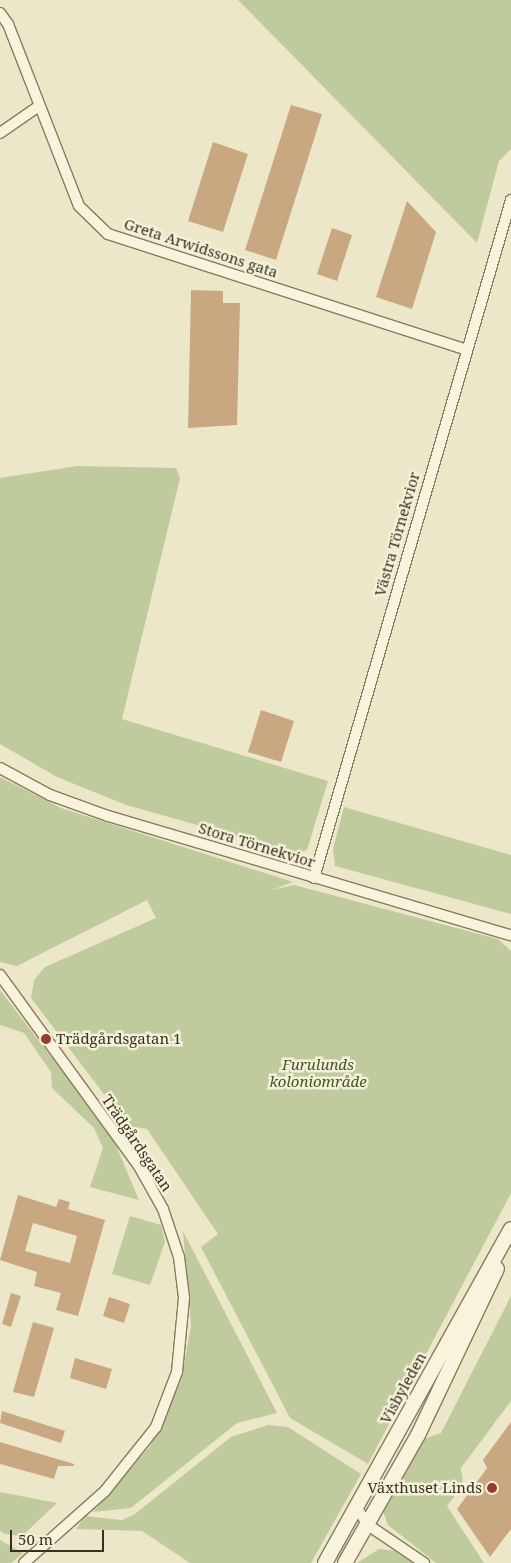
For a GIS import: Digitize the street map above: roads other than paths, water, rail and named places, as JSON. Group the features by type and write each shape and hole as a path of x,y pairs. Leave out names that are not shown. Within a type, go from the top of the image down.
{"main road":[{"name":"Visbyleden","path":"325,1563 511,1229"},
{"path":"345,1563 418,1435 511,1237"}],"street":[{"name":"Greta Arwidssons gata","path":"0,13 79,206 108,234 465,349"},
{"path":"0,133 39,106"},
{"name":"Västra Törnekvior","path":"314,878 465,349 511,200"},
{"name":"Stora Törnekvior","path":"0,768 50,795 108,816 511,935"},
{"name":"Trädgårdsgatan","path":"0,975 154,1193 175,1241 184,1298 177,1372 156,1427 105,1491 24,1563"},
{"path":"356,1507 368,1525 424,1563"}],"place":[{"name":"Trädgårdsgatan 1","path":"46,1039"},
{"name":"Växthuset Linds","path":"492,1488"}],"park label":[{"name":"Furulunds koloniområde","path":"318,1072"}]}
